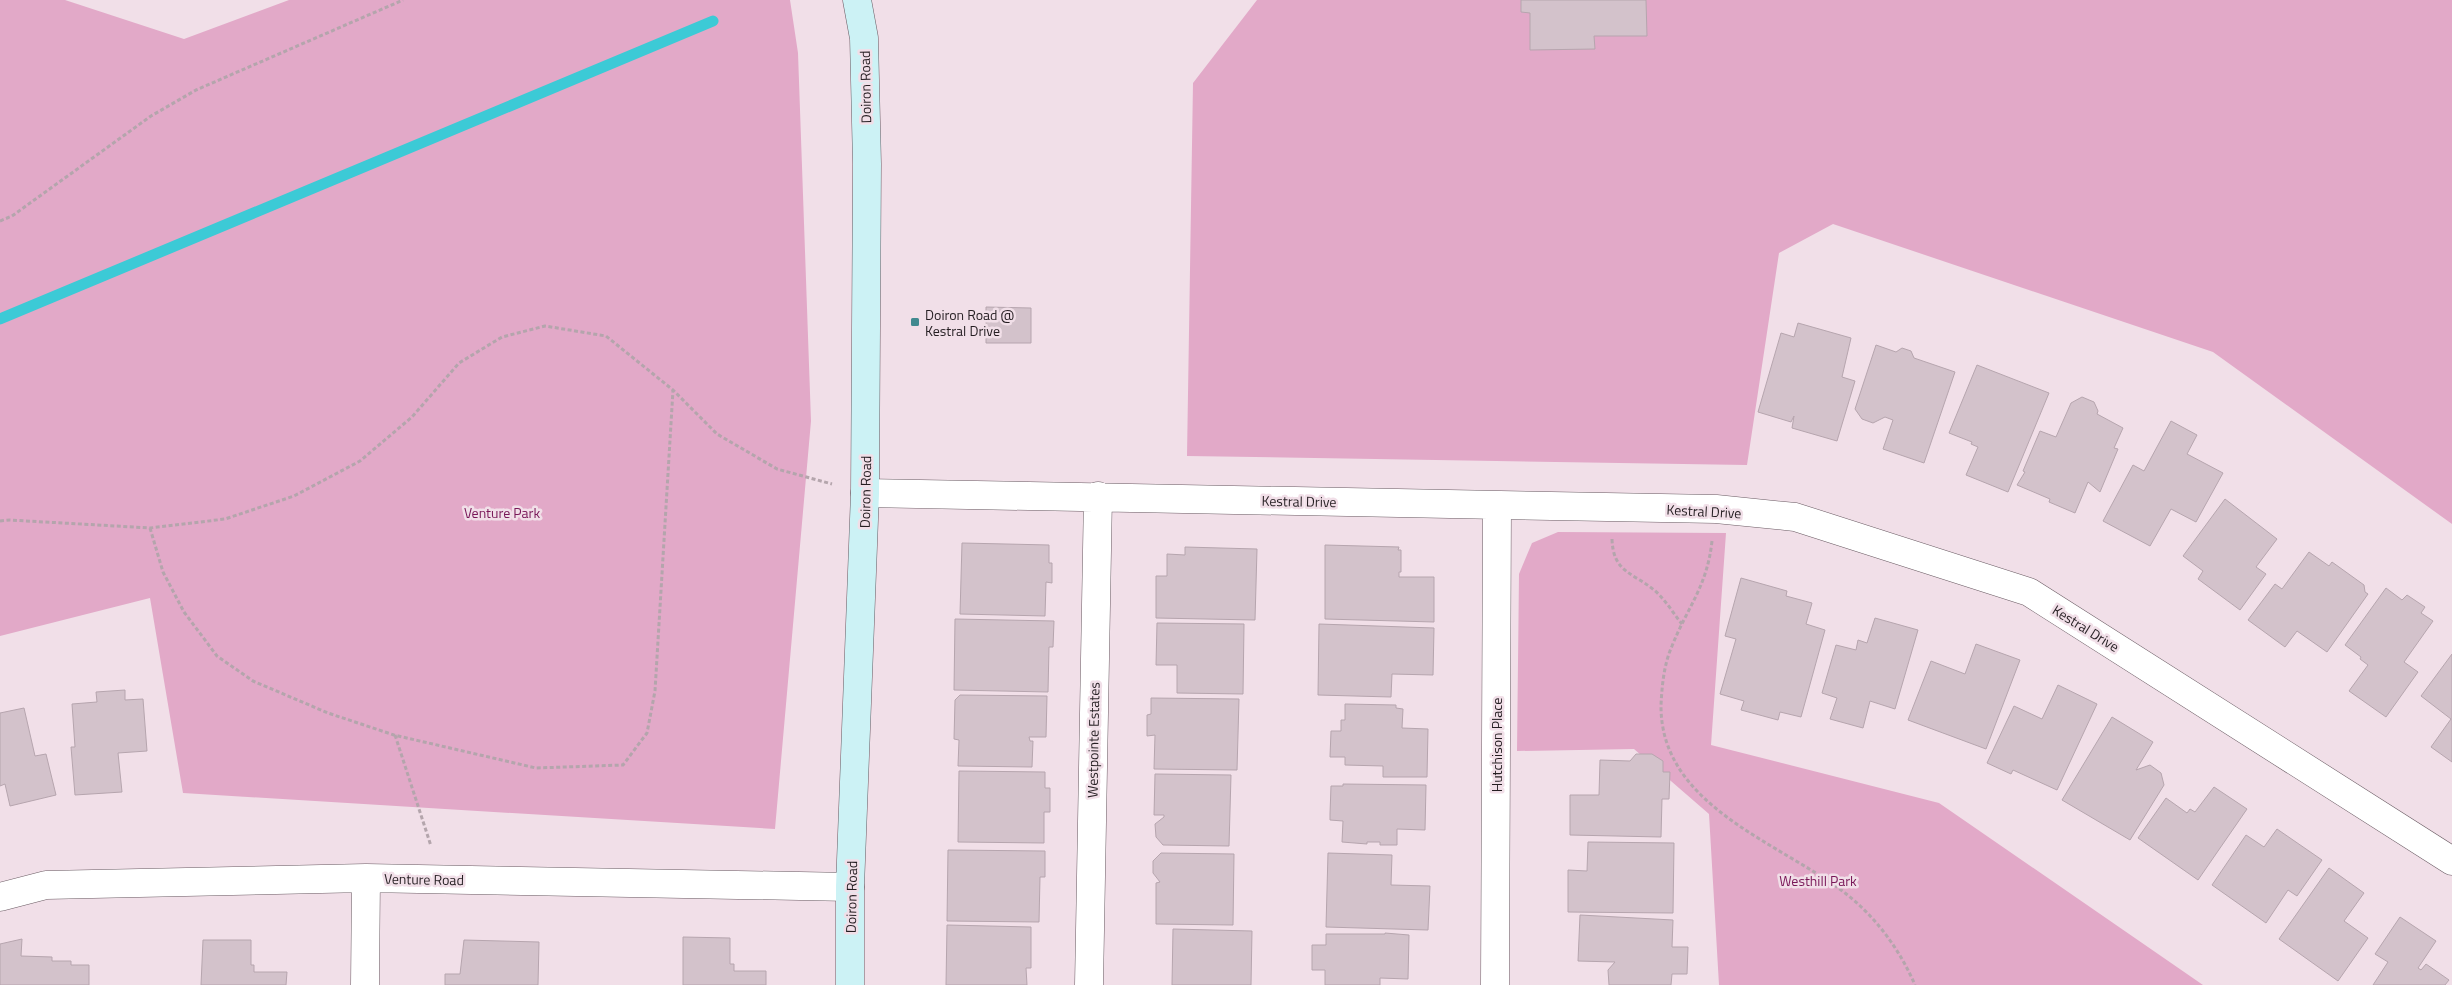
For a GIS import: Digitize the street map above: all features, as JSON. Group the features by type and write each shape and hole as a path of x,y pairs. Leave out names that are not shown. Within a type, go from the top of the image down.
{"street":[{"name":"Doiron Road","path":"850,985 850,887 866,493 867,164 864,38 857,0"},
{"name":"Kestral Drive","path":"866,493 1716,509 1795,517 2029,592 2452,860"},
{"name":"Westpointe Estates","path":"1089,985 1098,496"},
{"name":"Hutchison Place","path":"1494,985 1498,505"},
{"name":"Venture Road","path":"0,897 46,885 366,878 850,887"},
{"path":"365,985 366,878"}],"path":[{"path":"0,221 12,216 151,116 196,90 404,0"},
{"path":"0,521 150,528 225,519 294,496 360,460 412,417 460,363 502,337 545,326 606,336 673,390 717,434 777,469 866,493"},
{"path":"150,528 167,580 184,612 217,656 253,681 328,713 394,735 536,768 623,765 647,733 655,691 673,390"},
{"path":"1610,508 1612,551 1619,565 1630,576 1654,591 1682,624"},
{"path":"1716,509 1710,558 1705,579 1671,647 1662,682 1663,727 1674,760 1686,778 1725,816 1744,830 1820,875 1847,894 1884,931 1916,985"},
{"path":"394,735 442,879"}],"green space":[{"name":"Venture Park","path":"0,0 65,0 184,39 289,0 790,0 798,53 811,421 775,829 183,793 150,598 0,636"},
{"path":"1257,0 2452,0 2452,524 2213,352 1833,224 1779,253 1747,465 1187,456 1193,83"},
{"name":"Westhill Park","path":"1558,532 1726,533 1711,745 1939,803 2203,985 1719,985 1709,814 1634,749 1517,751 1519,574 1532,543"}],"building":[{"path":"1521,0 1646,0 1647,36 1594,36 1595,49 1530,50 1530,13 1521,12"},
{"path":"986,307 1031,308 1031,343 986,343"},
{"path":"1798,323 1851,338 1842,377 1855,381 1837,441 1792,428 1794,416 1791,422 1758,412 1781,333 1794,337"},
{"path":"1876,345 1896,352 1902,348 1911,351 1914,358 1955,372 1924,463 1883,449 1893,420 1885,417 1873,423 1862,419 1855,409"},
{"path":"1977,365 2049,393 2008,492 1966,475 1978,447 1971,444 1972,442 1949,433"},
{"path":"2082,397 2094,402 2098,411 2097,414 2123,428 2114,448 2118,449 2100,492 2088,482 2075,513 2049,502 2050,499 2017,485 2025,472 2023,471 2040,431 2056,437 2071,403"},
{"path":"2171,421 2197,435 2187,454 2223,473 2196,522 2171,509 2150,546 2103,521 2133,465 2144,471"},
{"path":"2225,499 2277,539 2256,567 2266,574 2240,610 2198,579 2203,571 2183,556"},
{"path":"962,543 1049,545 1049,563 1052,563 1052,583 1046,582 1045,616 960,614"},
{"path":"1325,545 1399,547 1398,550 1401,550 1401,572 1399,572 1399,577 1434,577 1434,622 1325,619"},
{"path":"1185,547 1257,549 1255,620 1156,618 1156,576 1167,576 1167,554 1185,555"},
{"path":"2309,552 2329,566 2332,562 2364,585 2365,592 2368,594 2327,652 2297,631 2285,647 2248,620 2275,584 2282,589"},
{"path":"1741,578 1787,591 1786,596 1812,603 1806,624 1825,630 1801,717 1780,712 1778,720 1741,710 1744,701 1720,694 1736,639 1725,636"},
{"path":"2386,588 2402,600 2407,595 2425,607 2421,613 2433,621 2404,662 2418,672 2386,717 2349,691 2368,665 2345,645"},
{"path":"1875,618 1918,630 1895,709 1870,701 1863,728 1830,719 1837,698 1822,693 1836,645 1856,650 1858,640 1867,643"},
{"path":"955,619 1054,621 1053,647 1049,647 1048,692 954,690"},
{"path":"1157,623 1244,624 1243,694 1177,693 1177,665 1156,665"},
{"path":"1319,624 1434,628 1433,675 1392,674 1391,697 1318,695"},
{"path":"1976,644 2020,660 1986,749 1908,720 1931,661 1965,674"},
{"path":"2452,654 2452,762 2431,747 2451,719 2421,696"},
{"path":"2058,685 2097,704 2057,790 2013,770 2011,774 1987,763 2014,706 2042,719"},
{"path":"125,690 125,700 143,699 147,751 118,753 122,792 75,795 71,747 75,747 72,704 97,702 96,692"},
{"path":"960,695 1047,696 1046,737 1029,737 1030,741 1033,741 1032,767 958,766 959,740 954,739 955,700"},
{"path":"1151,698 1239,699 1237,770 1154,769 1155,735 1147,736 1147,715 1151,714"},
{"path":"1345,704 1396,705 1396,708 1403,709 1402,728 1428,729 1427,777 1383,777 1383,766 1345,765 1345,757 1330,757 1331,731 1341,731 1341,720 1345,720"},
{"path":"24,708 35,756 46,754 56,795 10,806 5,784 0,786 0,713"},
{"path":"2112,717 2153,742 2136,770 2150,765 2161,773 2164,785 2130,840 2062,800"},
{"path":"1636,754 1652,754 1663,761 1663,772 1670,772 1669,799 1662,799 1661,837 1570,835 1570,795 1599,795 1600,760 1630,761"},
{"path":"959,771 1045,772 1045,788 1050,788 1050,812 1044,812 1044,843 958,842"},
{"path":"1155,774 1231,775 1229,846 1163,845 1156,837 1155,824 1164,815 1154,815"},
{"path":"1343,784 1426,785 1425,830 1397,829 1397,845 1380,845 1380,842 1367,842 1367,844 1342,842 1343,821 1330,820 1330,814 1331,786 1343,786"},
{"path":"2214,787 2247,809 2198,880 2138,838 2166,798 2187,813 2190,809 2195,812"},
{"path":"2277,829 2322,860 2297,896 2288,890 2266,923 2212,885 2246,835 2264,847"},
{"path":"1588,842 1674,843 1673,913 1568,912 1568,870 1587,871"},
{"path":"948,850 1045,851 1045,877 1040,877 1039,922 947,921"},
{"path":"1161,853 1234,854 1233,925 1156,924 1156,883 1160,882 1153,873 1153,861"},
{"path":"1328,853 1392,855 1391,885 1430,886 1428,930 1326,927"},
{"path":"2329,868 2364,893 2344,921 2368,938 2338,981 2279,939"},
{"path":"1580,915 1673,920 1672,947 1688,947 1687,974 1672,974 1671,985 1609,985 1608,970 1615,962 1578,961"},
{"path":"2400,917 2436,941 2418,968 2421,970 2426,964 2449,980 2445,985 2373,985 2388,962 2375,954"},
{"path":"947,925 1031,927 1031,968 1026,968 1027,985 946,985"},
{"path":"1173,929 1252,931 1251,985 1172,985"},
{"path":"1385,933 1409,935 1408,979 1380,978 1380,985 1325,985 1325,970 1312,970 1312,945 1326,945 1326,934"},
{"path":"683,937 730,938 730,964 734,964 734,971 766,971 766,985 683,985"},
{"path":"22,939 21,956 52,957 52,961 71,961 71,965 89,965 89,985 0,985 0,944"},
{"path":"203,940 251,940 251,965 254,965 254,972 287,972 286,985 201,985"},
{"path":"464,940 539,942 538,985 445,985 445,974 460,974"}],"waterway":[{"path":"0,319 713,21"}],"place":[{"name":"Doiron Road @ Kestral Drive","path":"915,322"}]}
